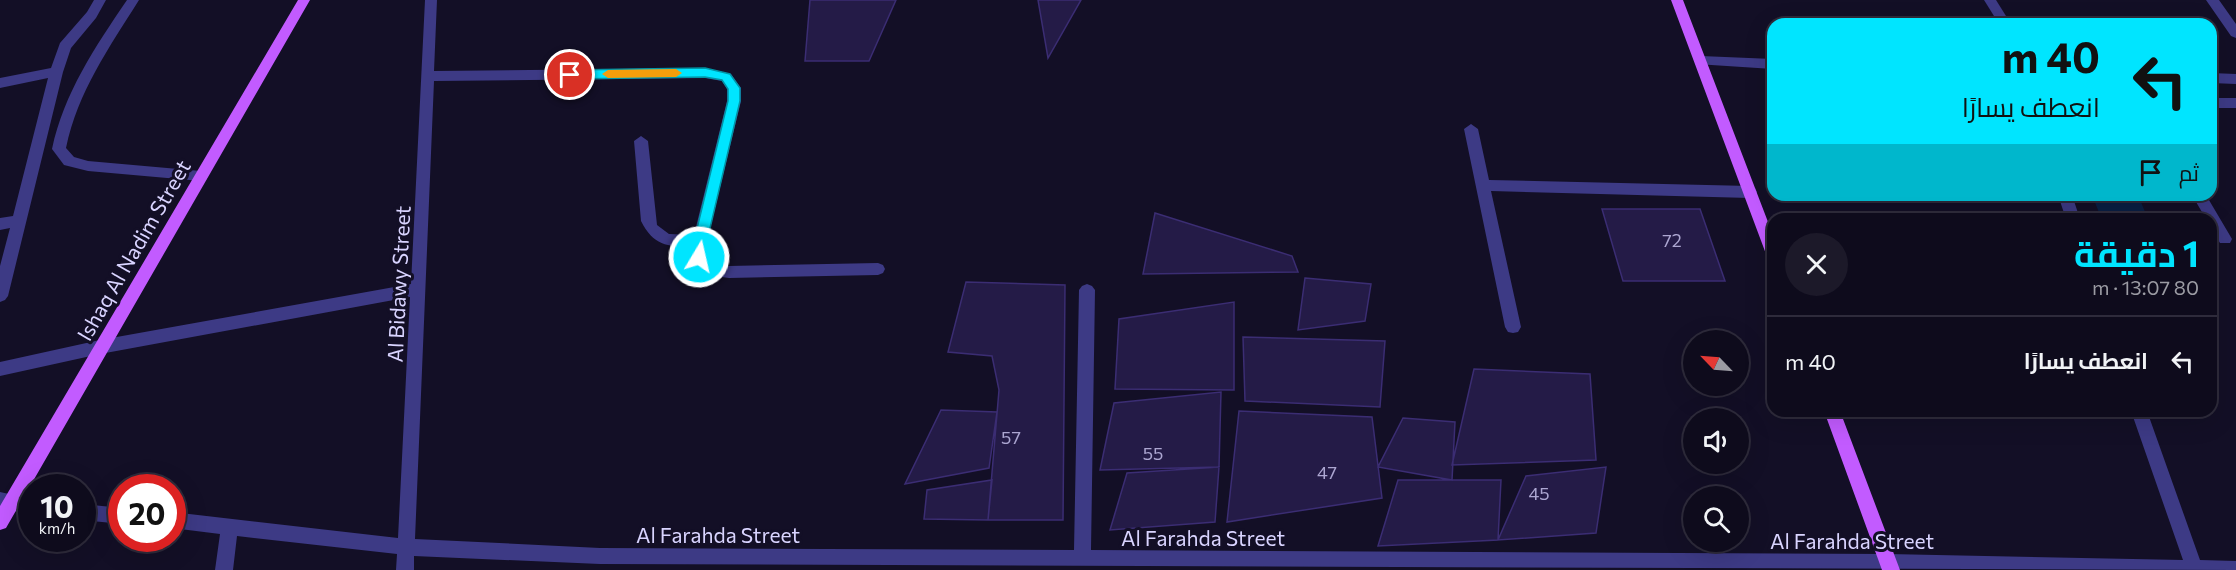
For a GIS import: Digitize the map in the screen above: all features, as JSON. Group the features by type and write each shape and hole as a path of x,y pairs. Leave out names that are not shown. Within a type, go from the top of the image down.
{"main road":[{"name":"Ishaq Al Nadim Street","path":"0,522 6,502 304,0"},
{"path":"1677,0 1767,238"},
{"path":"1834,417 1890,566"}],"street":[{"path":"0,296 56,72 65,46 92,15 100,0"},
{"path":"133,0 81,84 62,133 59,149 69,161 88,166 201,176"},
{"name":"Al Bidawy Street","path":"405,570 431,0"},
{"path":"1990,0 2001,18"},
{"path":"2212,0 2236,33"},
{"path":"1701,62 1767,64"},
{"path":"0,82 56,72"},
{"path":"428,76 705,73 726,77 734,88 734,101 700,241 699,257 709,269 729,272 878,269"},
{"path":"2217,78 2236,79"},
{"path":"2217,103 2236,103"},
{"path":"1471,129 1513,327"},
{"path":"641,141 648,221 651,230 659,238 667,241 700,241"},
{"path":"1482,185 1750,192"},
{"path":"0,224 19,220"},
{"path":"2217,225 2225,239"},
{"path":"0,369 100,347 419,289"},
{"path":"1082,559 1087,290"},
{"path":"2141,417 2195,569"},
{"name":"Al Farahda Street","path":"186,521 405,547 598,563 998,564 1082,559 1213,565 2236,569"},
{"path":"224,570 230,526"}],"water":[{"path":"2094,201 2140,201 2146,213 2099,213"}],"building":[{"path":"810,0 896,0 869,61 805,61"},
{"path":"1038,0 1081,0 1048,58"},
{"path":"1602,209 1700,209 1725,281 1623,281"},
{"path":"1155,213 1292,256 1298,272 1143,274"},
{"path":"1305,278 1371,284 1365,321 1298,330"},
{"path":"966,282 1065,285 1063,520 988,520 999,390 992,356 948,352"},
{"path":"1234,302 1234,390 1115,389 1119,319"},
{"path":"1243,337 1385,341 1380,407 1245,401"},
{"path":"1474,369 1590,374 1596,460 1452,465"},
{"path":"1221,392 1219,467 1100,470 1114,403"},
{"path":"941,410 997,412 989,468 905,484"},
{"path":"1239,411 1372,417 1382,498 1227,522"},
{"path":"1403,418 1455,422 1452,480 1378,467"},
{"path":"1219,467 1215,522 1110,530 1127,473"},
{"path":"1606,467 1596,533 1498,540 1526,476"},
{"path":"992,480 988,520 924,519 927,490"},
{"path":"1398,480 1501,480 1498,540 1378,546"}],"slow traffic":[{"path":"608,74 676,73"}],"route":[{"path":"570,75 705,73 726,77 734,88 734,101 700,241 699,257"}]}
